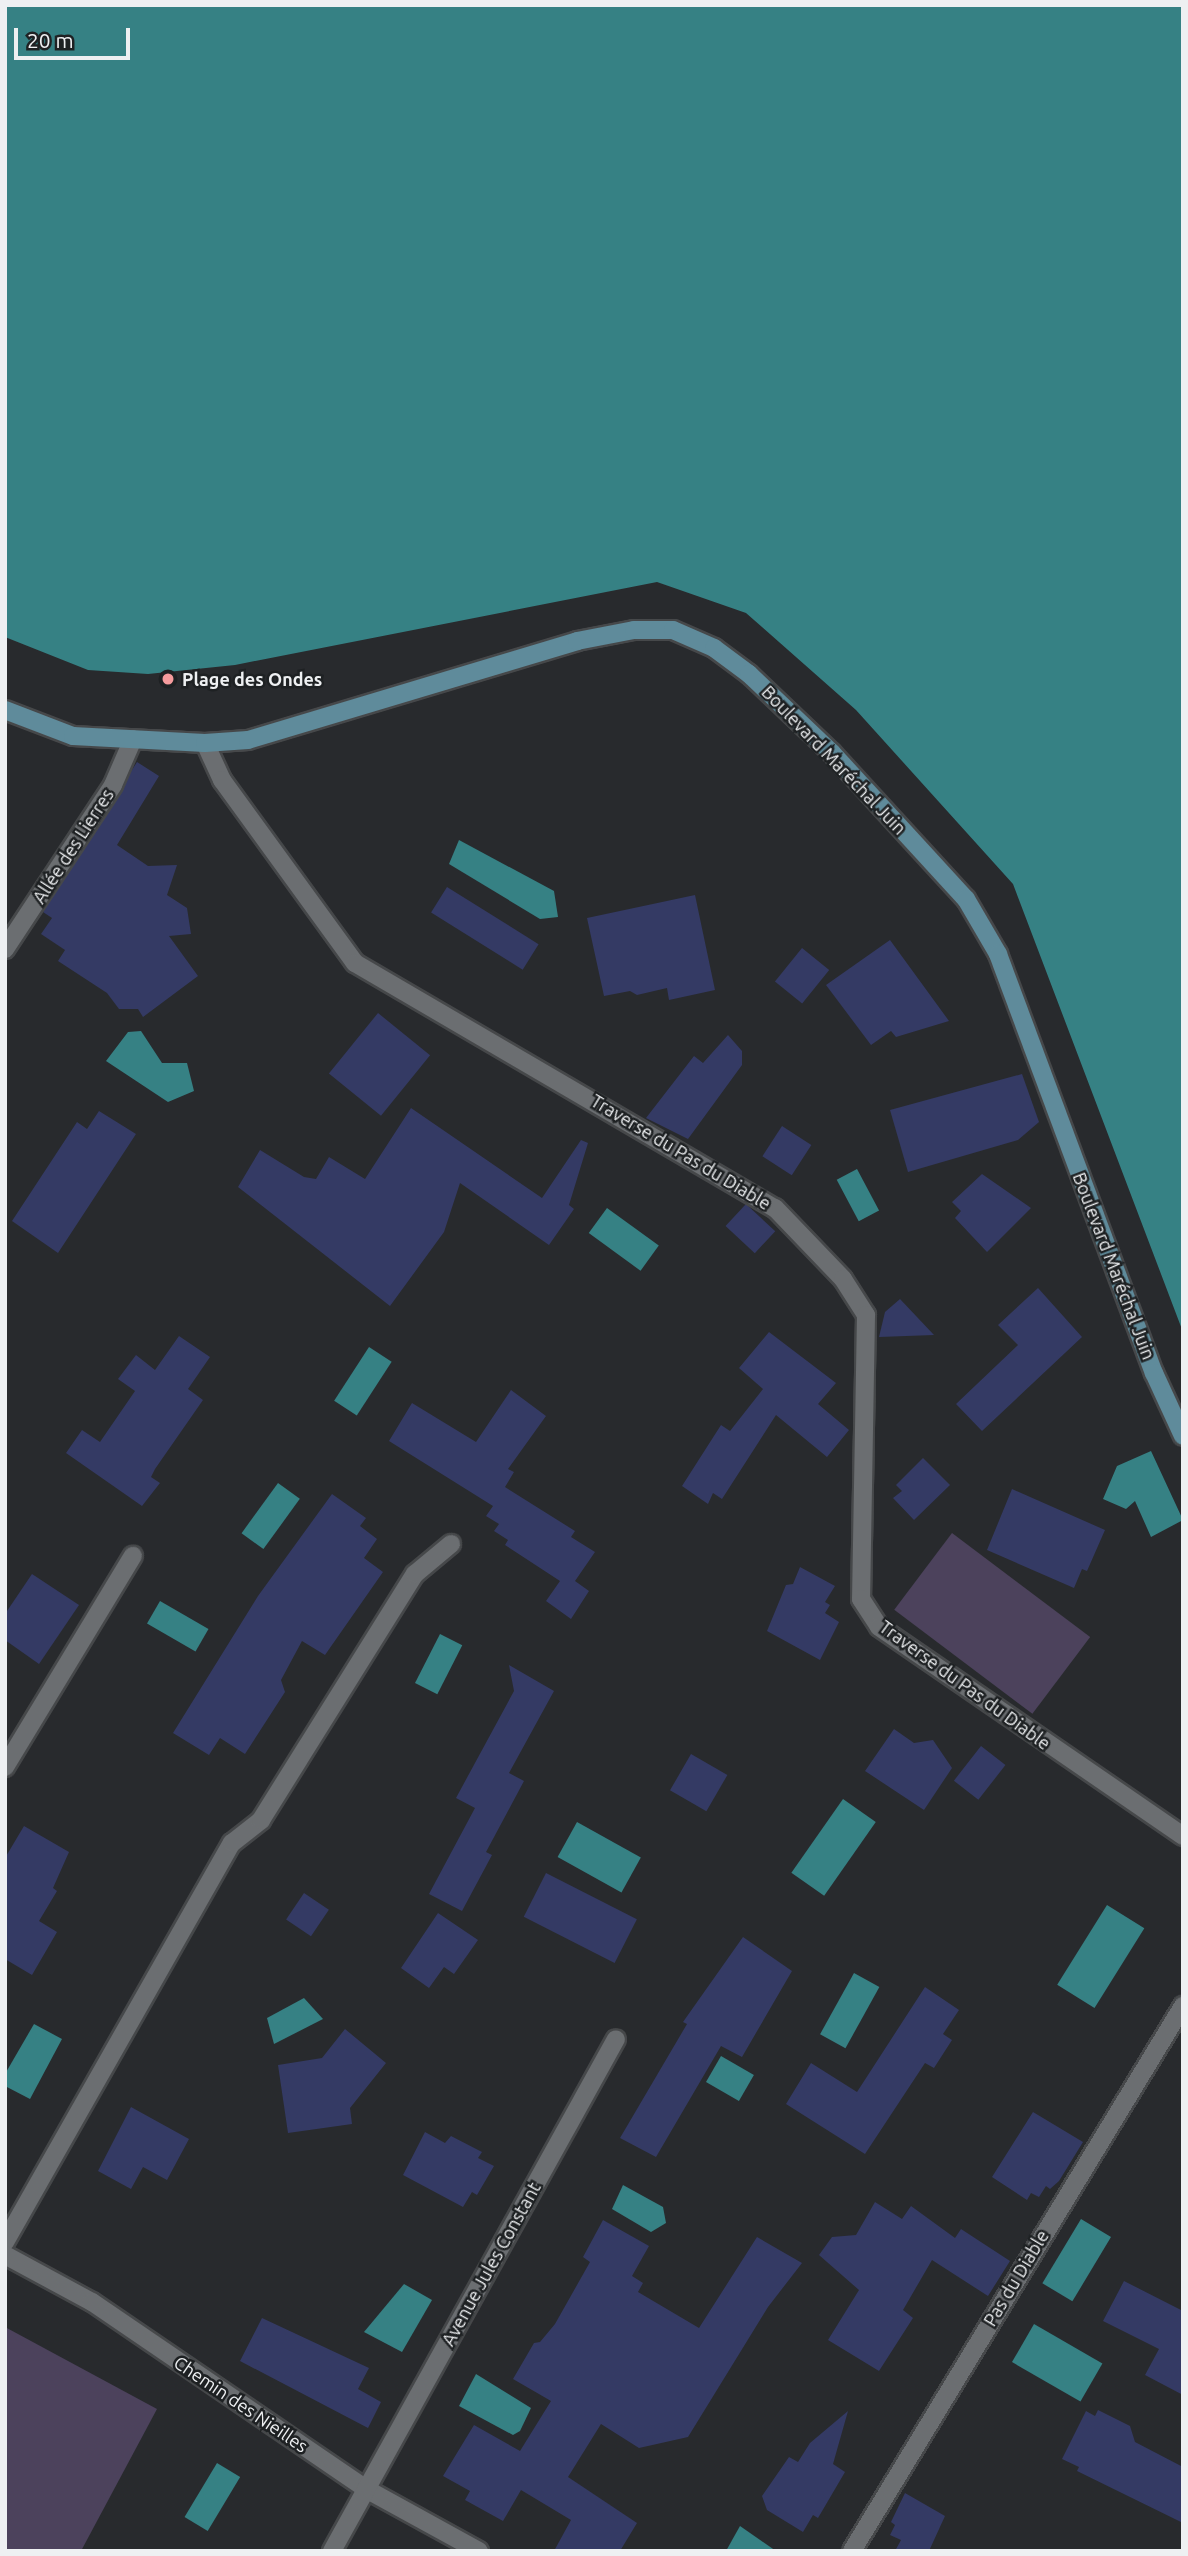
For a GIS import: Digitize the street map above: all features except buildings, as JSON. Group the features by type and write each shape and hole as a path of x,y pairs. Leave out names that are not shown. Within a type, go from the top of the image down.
{"street":[{"name":"Boulevard Maréchal Juin","path":"5,710 73,736 205,743 248,740 319,722 577,641 634,630 673,630 714,648 749,674 832,753 966,900 998,954 1154,1373 1183,1436"},
{"name":"Allée des Lierres","path":"5,949 113,785 133,739"},
{"name":"Traverse du Pas du Diable","path":"205,743 222,780 355,963 775,1208 843,1279 866,1315 861,1599 879,1626 1183,1836"},
{"path":"5,2242 232,1843 261,1820 415,1574 451,1544"},
{"path":"5,1767 133,1556"},
{"name":"Pas du Diable","path":"852,2551 1183,2006"},
{"name":"Avenue Jules Constant","path":"332,2551 616,2039"},
{"name":"Chemin des Nieilles","path":"5,2255 92,2302 366,2489 479,2551"}],"shaded area":[{"path":"952,1533 1090,1637 1032,1714 894,1610"},
{"path":"5,2327 157,2409 81,2551 5,2551"}],"water":[{"path":"5,5 1183,5 1183,1332 1013,884 856,710 746,613 657,582 235,665 148,674 88,670 5,637"},
{"path":"459,840 554,891 558,917 540,919 449,864"},
{"path":"141,1031 162,1063 187,1063 194,1091 168,1102 106,1061 128,1032"},
{"path":"857,1169 879,1210 859,1221 837,1180"},
{"path":"607,1208 659,1246 641,1271 589,1233"},
{"path":"369,1347 392,1362 357,1415 334,1401"},
{"path":"1151,1451 1183,1520 1151,1537 1135,1501 1126,1509 1103,1499 1117,1466"},
{"path":"278,1483 300,1499 263,1549 242,1533"},
{"path":"160,1601 208,1629 195,1652 147,1624"},
{"path":"440,1634 462,1645 437,1694 415,1683"},
{"path":"843,1799 876,1822 824,1896 791,1873"},
{"path":"577,1822 641,1857 621,1892 558,1857"},
{"path":"1107,1905 1144,1928 1095,2008 1057,1985"},
{"path":"854,1973 879,1987 845,2048 820,2034"},
{"path":"304,1998 323,2019 274,2044 267,2018"},
{"path":"34,2024 62,2039 30,2099 5,2086 5,2074"},
{"path":"721,2056 754,2075 739,2101 706,2082"},
{"path":"623,2185 663,2207 666,2223 651,2232 612,2209"},
{"path":"1081,2219 1111,2237 1072,2301 1042,2283"},
{"path":"404,2284 432,2300 402,2352 364,2332"},
{"path":"1034,2324 1102,2364 1080,2402 1012,2362"},
{"path":"476,2374 531,2408 520,2431 513,2435 459,2406"},
{"path":"217,2463 240,2477 208,2531 185,2517"},
{"path":"740,2526 776,2551 726,2551"}],"place":[{"name":"Plage des Ondes","path":"168,679"}]}
